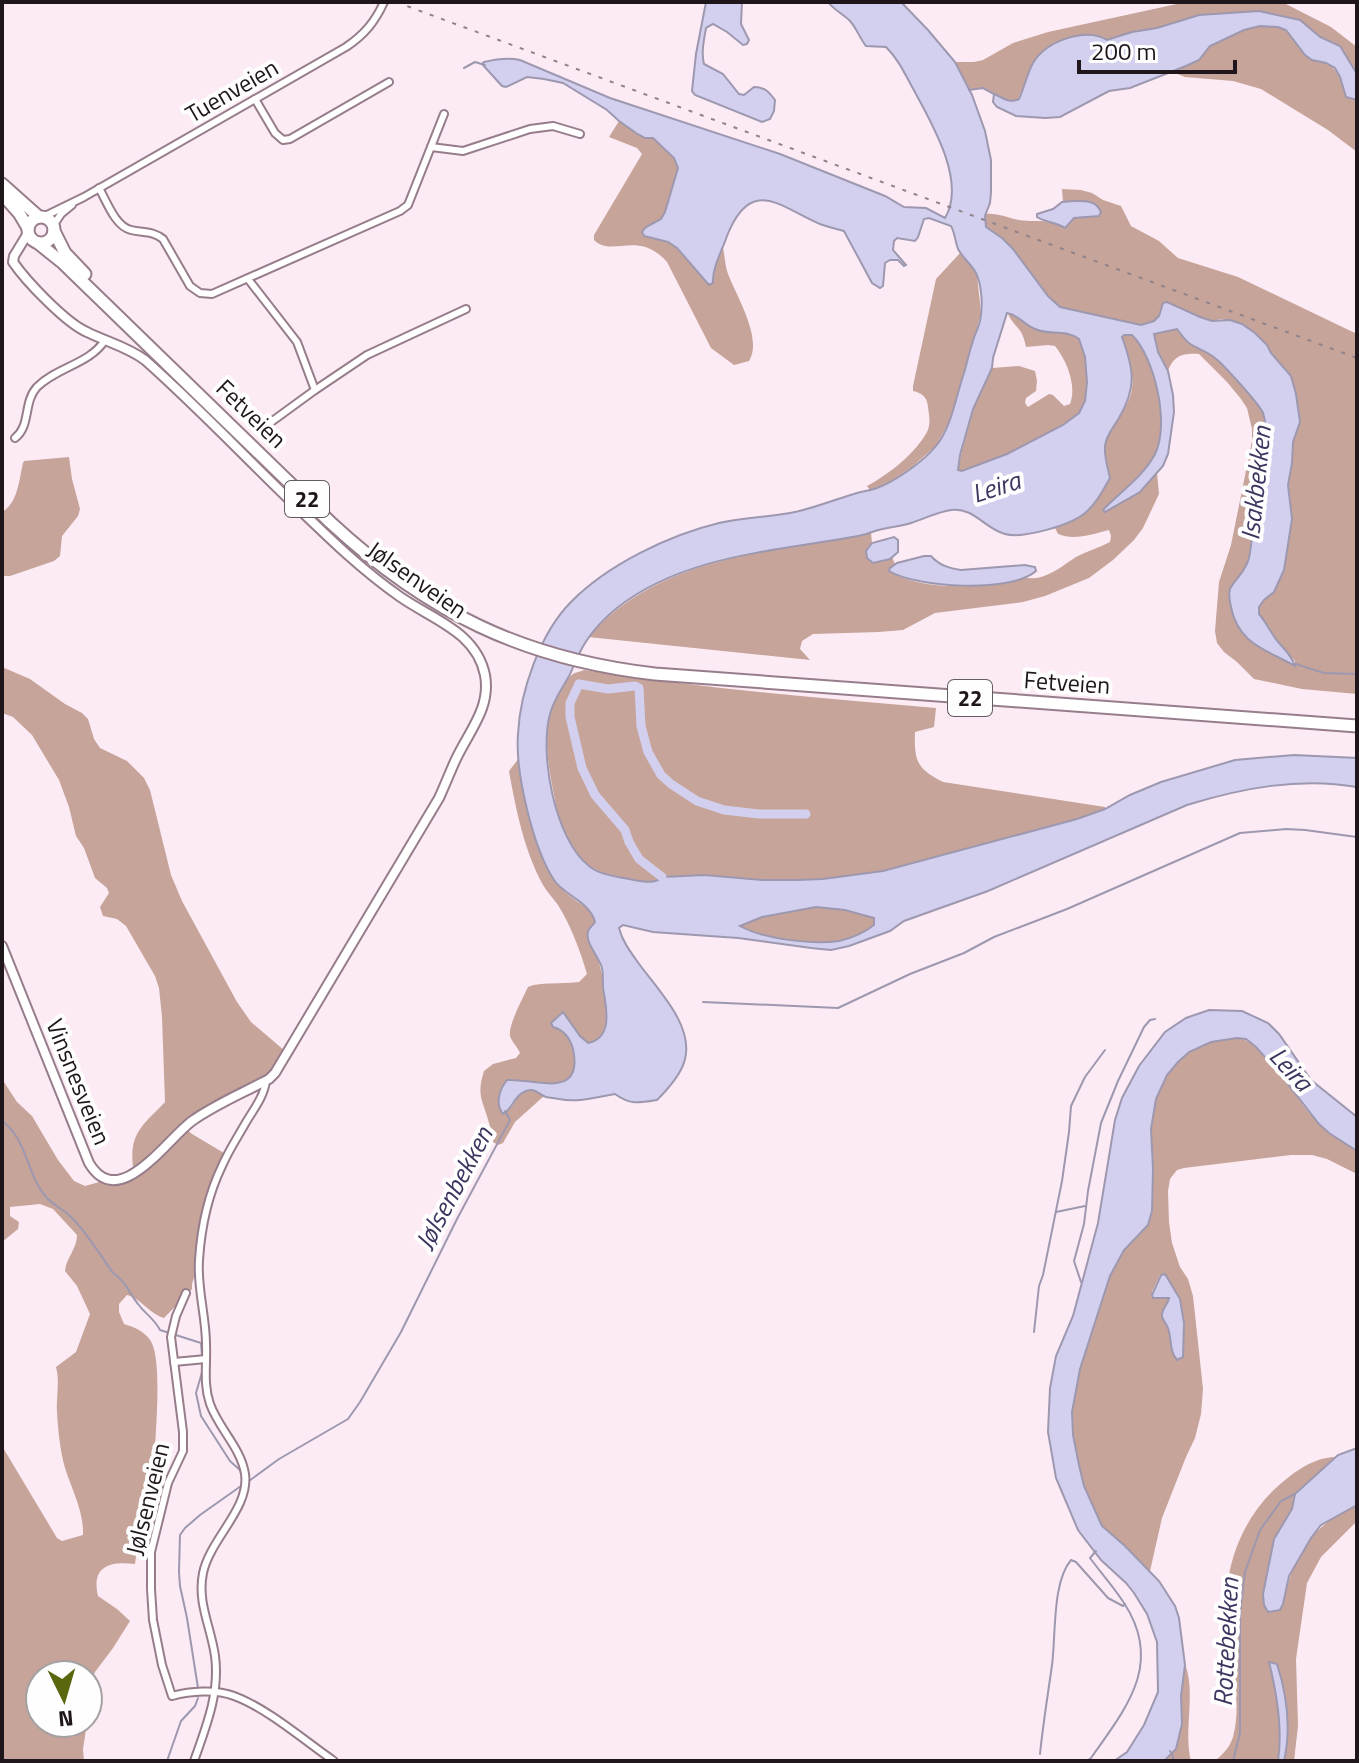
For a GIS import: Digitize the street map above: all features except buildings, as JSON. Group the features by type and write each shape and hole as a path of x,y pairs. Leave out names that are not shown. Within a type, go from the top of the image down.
{"highway":[{"name":"22","path":"2,184 41,217 49,220 54,228"},
{"name":"Fetveien","path":"2,194 19,213 32,236 371,559 434,603 486,630 530,644"},
{"path":"41,217 31,220 32,236 49,241 54,228"},
{"name":"Fetveien","path":"54,228 61,247 75,265 361,541 438,597 530,644"},
{"name":"22","path":"530,644 586,659"},
{"name":"Fetveien","path":"586,659 676,669 1357,719"},
{"name":"Fetveien","path":"586,659 646,673 714,679 1357,726"}],"main road":[{"name":"Jølsenveien","path":"32,236 13,260 63,315 80,328 145,360 361,568 461,635 475,650 484,673 486,693 482,710 439,798 275,1073 267,1080"},
{"name":"Vinsnesveien","path":"2,946 85,1153 92,1169 101,1177 117,1181 135,1173 190,1123 267,1080"}],"street":[{"name":"Tuenveien","path":"54,228 61,214 84,197 356,40 372,24 384,2"},
{"path":"255,99 275,133 283,140 290,139 389,82"},
{"path":"99,188 118,221 126,228 157,234 163,239 187,282 197,292 217,293 408,205 444,114"},
{"path":"431,147 463,151 530,129 553,126 580,134"},
{"name":"Tuenveien","path":"41,217 84,197"},
{"path":"248,279 297,342 315,390"},
{"path":"267,425 367,355 466,309"},
{"path":"15,438 23,428 28,403 37,387 96,351 105,340"},
{"name":"Jølsenveien","path":"215,1692 215,1656 203,1609 202,1576 212,1549 242,1499 246,1479 242,1461 210,1404 205,1382 206,1342 199,1269 207,1210 221,1167 264,1092 267,1080"},
{"name":"Jølsenveien","path":"186,1293 171,1337 184,1446 168,1483 153,1543 153,1620 162,1665 172,1696 215,1692 235,1696 270,1716 334,1761"},
{"path":"174,1362 206,1359"},
{"path":"194,1761 215,1692"}],"shaded area":[{"path":"1186,2 1282,2 1331,27 1357,47 1357,74 1340,46 1320,37 1300,20 1259,11 1199,15 1034,61 1017,101 1003,99 985,88 970,90 955,62 983,60 1013,43 1048,32"},
{"path":"1259,26 1288,32 1307,56 1328,64 1336,71 1346,97 1357,100 1357,152 1328,130 1261,89 1233,81 1185,77 1173,72 1199,60 1210,46"},
{"path":"619,121 645,138 653,138 674,158 678,168 661,220 646,227 677,248 709,285 713,283 723,248 728,274 751,330 753,341 749,361 734,365 711,348 667,262 656,252 636,245 601,245 594,240 594,235 642,154 637,148 609,137"},
{"path":"1062,189 1092,193 1121,206 1131,226 1159,241 1178,258 1238,277 1357,334 1357,694 1302,689 1254,679 1217,643 1219,582 1231,545 1252,429 1247,408 1241,399 1199,354 1180,356 1168,371 1158,352 1154,333 1178,329 1192,345 1224,365 1264,416 1249,561 1231,587 1284,659 1295,665 1259,614 1259,607 1274,592 1284,570 1292,519 1288,485 1293,442 1300,422 1291,376 1267,345 1222,319 1212,321 1192,315 1167,302 1163,303 1154,321 1141,325 1060,307 1002,238 986,227 985,216 995,214 1019,220 1047,221 1065,228 1074,218 1098,216 1090,201 1063,202"},
{"path":"961,252 977,275 981,313 950,420 936,446 912,467 890,482 870,490 867,486 909,456 928,429 926,401 921,394 913,391 913,386 936,279"},
{"path":"1008,314 1038,330 1064,333 1079,339 1085,357 1085,401 1079,413 1063,425 1007,454 962,471 957,470 973,409 992,368 1019,366 1035,371 1036,391 1026,398 1028,407 1049,394 1064,406 1070,404 1072,389 1067,366 1055,346 1026,347 1021,332"},
{"path":"1124,335 1132,335 1147,359 1158,392 1161,426 1159,441 1150,462 1106,511 1140,492 1157,473 1159,494 1134,540 1089,578 1023,602 935,613 903,630 813,634 802,641 800,649 810,660 588,637 612,613 666,580 726,560 790,547 871,533 872,543 866,551 871,562 892,557 895,564 889,571 902,577 931,585 962,586 1041,577 1110,542 1109,530 1070,537 1058,534 1055,528 1073,520 1108,467 1106,440 1132,388"},
{"path":"69,457 80,509 62,536 60,556 54,561 2,576 2,512 15,497 24,461"},
{"path":"2,667 30,679 82,713 88,719 100,748 127,761 144,778 150,790 171,875 182,901 237,1002 251,1022 285,1051 281,1063 260,1083 185,1128 229,1156 213,1203 192,1289 164,1318 127,1295 119,1304 124,1324 145,1334 150,1340 157,1365 155,1521 143,1535 135,1564 110,1565 97,1578 98,1596 130,1621 104,1660 24,1659 24,1739 85,1739 84,1761 2,1761 2,1446 57,1538 62,1541 83,1535 80,1509 61,1447 56,1367 76,1352 90,1314 77,1286 65,1271 77,1235 53,1209 40,1204 10,1207 10,1216 19,1222 18,1229 2,1242 2,1079 17,1102 32,1116 74,1181 85,1186 128,1174 133,1167 133,1146 139,1130 165,1102 162,1017 155,976 126,926 117,919 103,916 100,907 109,893 95,878 76,836 59,780 32,735 13,717 2,713"},
{"path":"584,670 716,687 936,708 934,727 915,732 919,763 934,777 943,782 1105,809 883,871 798,880 704,875 663,877 647,882 613,876 586,864 571,846 559,818 549,768 548,727 554,701 570,677"},
{"path":"519,758 532,828 545,863 563,890 593,914 606,1019 598,1038 588,1043 563,1013 560,1029 571,1046 575,1063 572,1072 563,1082 553,1085 506,1080 503,1114 523,1092 536,1090 544,1096 515,1122 503,1143 498,1145 493,1142 481,1098 484,1071 493,1064 516,1058 520,1053 510,1031 528,987 579,982 587,974 571,930 536,872 526,844 509,771"},
{"path":"816,907 875,918 874,925 844,940 828,942 775,938 740,926 762,917"},
{"path":"1238,1038 1258,1049 1311,1115 1357,1151 1357,1174 1327,1159 1291,1155 1184,1168 1177,1170 1170,1179 1172,1243 1193,1296 1203,1389 1195,1438 1162,1518 1150,1571 1102,1527 1084,1486 1079,1465 1073,1435 1073,1400 1110,1276 1124,1250 1148,1225 1152,1200 1151,1129 1156,1099 1167,1075 1178,1062 1189,1052 1211,1042","holes":["1165,1274 1180,1300 1184,1323 1168,1328 1165,1307 1169,1298 1152,1295 1160,1275"]},
{"path":"1335,1457 1295,1494 1292,1509 1274,1539 1263,1594 1265,1605 1283,1604 1292,1571 1306,1544 1327,1522 1357,1505 1357,1521 1321,1557 1307,1583 1296,1659 1298,1726 1294,1761 1284,1761 1287,1737 1285,1700 1277,1664 1269,1662 1279,1724 1278,1761 1215,1761 1230,1744 1236,1720 1227,1590 1236,1548 1257,1509 1277,1487 1311,1463"},
{"path":"1184,1661 1190,1698 1188,1736 1191,1761 1164,1761 1176,1749"}],"water":[{"path":"706,2 742,2 741,24 749,40 747,44 743,45 713,24 706,28 704,64 723,74 739,94 744,95 754,87 766,90 775,100 770,119 762,122 695,95 692,91"},
{"name":"Leira","path":"828,2 901,2 955,62 972,95 991,160 986,227 1013,249 1060,307 1141,325 1154,321 1163,303 1167,302 1212,321 1230,320 1255,333 1291,376 1300,422 1293,442 1288,485 1292,519 1284,570 1274,592 1259,607 1259,614 1295,666 1247,638 1235,620 1229,598 1230,589 1249,558 1256,484 1265,436 1263,413 1219,362 1189,343 1177,329 1154,334 1173,395 1174,412 1168,454 1163,466 1140,492 1105,512 1103,510 1144,470 1155,454 1161,426 1158,392 1147,359 1132,335 1124,335 1132,378 1125,407 1106,442 1110,478 1093,505 1078,518 1046,530 1013,535 998,531 966,512 946,511 862,535 764,551 701,566 643,590 606,618 583,647 554,704 547,731 553,795 567,837 577,854 597,871 642,881 704,875 762,880 823,879 883,871 1077,819 1161,782 1235,760 1294,755 1357,758 1357,787 1314,783 1271,786 1187,805 988,891 904,921 890,931 831,950 738,938 653,932 623,925 619,928 626,945 679,1019 686,1046 685,1059 677,1076 657,1100 635,1102 615,1094 566,1100 546,1097 530,1090 520,1094 503,1114 499,1097 507,1080 554,1083 571,1076 574,1065 572,1045 566,1035 551,1023 563,1012 588,1043 602,1035 606,1020 602,968 588,936 595,922 583,904 559,886 546,866 533,830 519,768 518,734 527,682 550,630 586,588 640,553 700,528 798,511 874,489 893,481 917,464 936,446 950,420 980,321 982,303 978,278 958,249 951,226 924,219 915,241 897,238 893,250 906,265 898,260 885,263 883,286 880,288 872,283 844,231 768,201 756,201 746,206 736,217 714,271 713,283 709,285 677,248 668,242 644,236 642,232 661,219 665,212 678,168 674,158 653,138 636,133 607,110 563,83 527,77 506,87 482,64 502,59 520,60 610,98 780,154 885,196 904,207 926,208 945,218 951,203 949,168 926,113 890,51 886,47 866,46 850,21","holes":["1007,313 1035,329 1079,339 1085,357 1085,401 1079,413 1063,425 1007,454 958,470 973,409 992,368","816,907 845,910 874,918 874,925 844,940 829,942 775,938 740,926 762,917"]},
{"path":"1259,11 1300,20 1320,37 1340,46 1357,74 1357,100 1346,97 1335,68 1305,55 1286,30 1260,26 1210,46 1199,60 1186,66 1130,88 1109,91 1060,117 1016,116 993,102 994,94 1009,100 1019,99 1039,55 1067,38 1088,35 1107,40 1199,15"},
{"path":"1062,202 1093,203 1101,212 1099,216 1074,218 1065,228 1037,217 1037,214 1053,209"},
{"path":"894,537 898,540 898,552 890,559 873,563 867,558 866,551 872,543"},
{"path":"931,556 944,566 961,570 1025,565 1035,567 1036,571 1006,583 964,586 920,581 889,571 897,563"},
{"name":"Leira","path":"1209,1010 1242,1011 1268,1023 1311,1080 1357,1117 1357,1151 1319,1124 1280,1074 1246,1039 1211,1042 1189,1052 1167,1075 1156,1099 1151,1129 1152,1211 1148,1225 1124,1250 1110,1276 1080,1369 1072,1412 1073,1435 1084,1486 1102,1526 1159,1581 1175,1606 1185,1665 1181,1696 1182,1724 1176,1749 1164,1761 1114,1761 1127,1752 1144,1725 1158,1692 1157,1642 1147,1614 1134,1593 1101,1560 1078,1530 1056,1478 1048,1432 1050,1388 1056,1356 1073,1316 1098,1223 1115,1120 1122,1098 1139,1066 1165,1032 1186,1018"},
{"path":"1165,1274 1180,1299 1184,1323 1183,1357 1177,1360 1162,1316 1169,1298 1153,1298 1152,1295 1161,1275"},
{"path":"1357,1448 1357,1505 1321,1525 1289,1576 1280,1610 1268,1612 1263,1594 1274,1539 1292,1509 1295,1494 1338,1455"},
{"path":"1269,1662 1277,1664 1285,1700 1287,1737 1284,1761 1278,1761 1278,1711"}],"waterway":[{"path":"464,68 475,62 485,65"},
{"path":"969,90 983,88 994,94"},
{"name":"Isakbekken","path":"1296,664 1324,673 1357,674"},
{"path":"579,684 608,689 639,688 641,726 648,752 661,775 697,801 724,810 806,814"},
{"path":"579,684 570,703 570,717 582,768 595,795 625,830 639,859 662,877"},
{"path":"703,1002 838,1008 994,937 1067,909 1240,833 1286,829 1357,837"},
{"path":"1081,1282 1074,1261 1084,1224 1101,1123 1144,1027 1155,1019"},
{"path":"1034,1332 1039,1286 1062,1181 1071,1106 1085,1077 1105,1050"},
{"name":"Jølsenbekken","path":"249,1481 279,1459 348,1419 360,1402 401,1332 510,1120 505,1111"},
{"path":"2,1121 22,1147 39,1188 77,1223 160,1330 201,1343 203,1369 196,1393 201,1416 230,1461 241,1471"},
{"path":"1056,1212 1085,1206"},
{"path":"198,1688 180,1586 180,1535 200,1515 241,1486"},
{"name":"Rottebekken","path":"1233,1761 1240,1733 1240,1614 1245,1572 1260,1530 1281,1501 1295,1494"},
{"path":"1087,1761 1117,1721 1136,1685 1141,1646 1136,1625 1120,1597 1090,1558 1096,1551"},
{"path":"1040,1754 1058,1595 1071,1560 1108,1598 1123,1606 1125,1604"},
{"path":"167,1761 181,1721 198,1698"},
{"name":"Rottebekken","path":"1170,1751 1173,1761"}],"railway":[{"path":"396,2 1357,358"}]}
